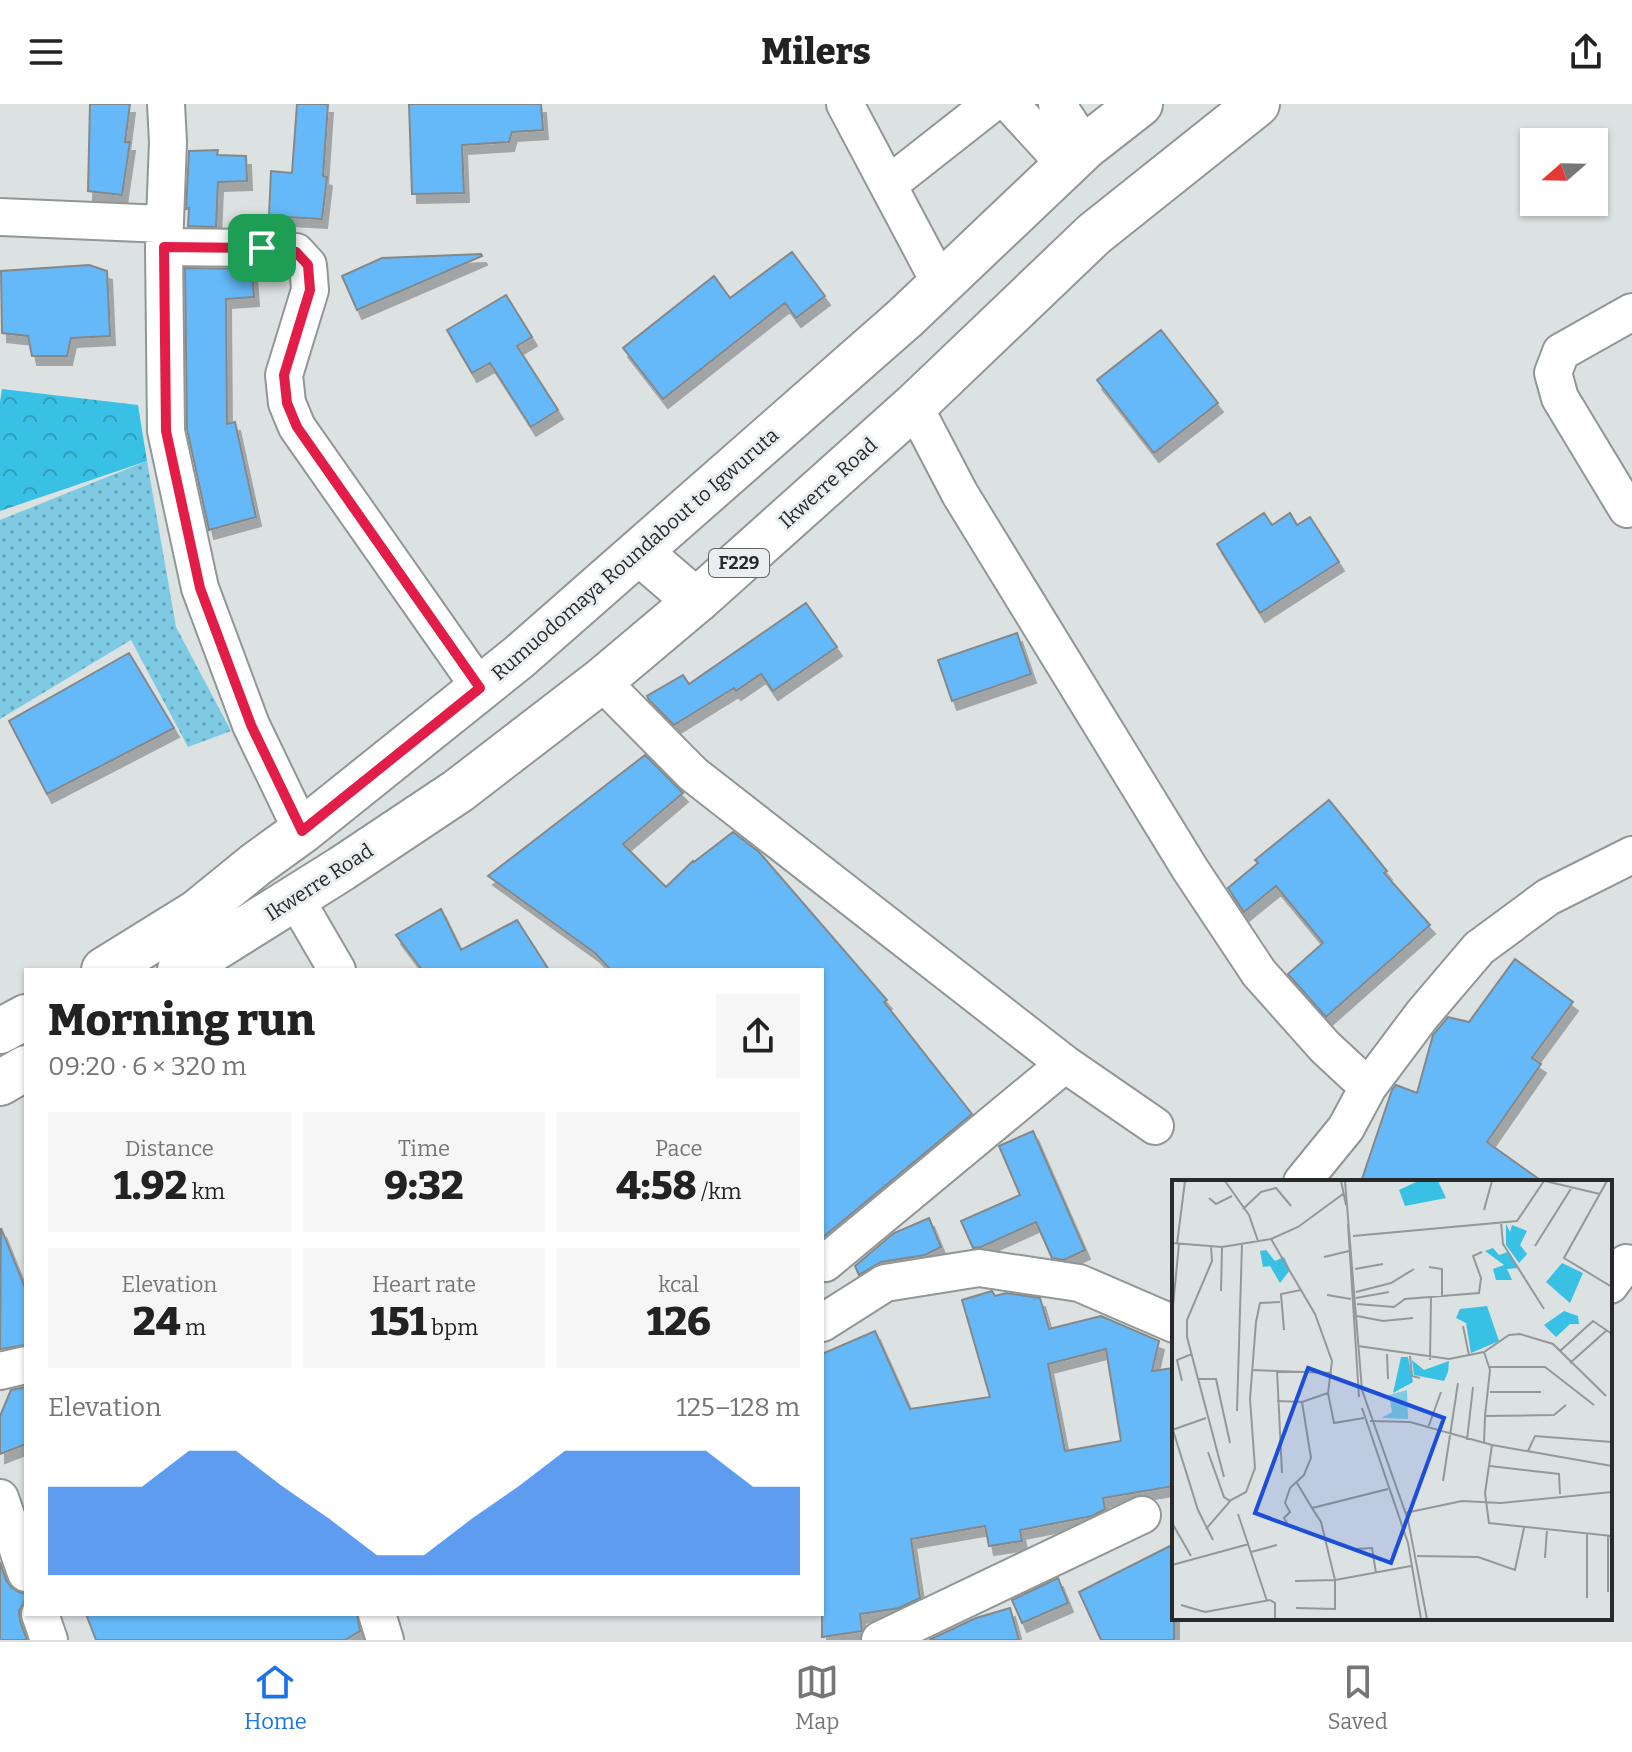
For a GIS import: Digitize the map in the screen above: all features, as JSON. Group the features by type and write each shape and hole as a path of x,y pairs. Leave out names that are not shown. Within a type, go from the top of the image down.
{"main road":[{"name":"Rumuodomaya Roundabout to Igwuruta","path":"107,968 196,913 519,657 941,285 1075,156 1140,104"},
{"name":"Ikwerre Road","path":"183,968 458,791 601,681 696,601 914,406 1094,234 1257,104"},
{"path":"639,552 696,601"},
{"path":"0,1031 24,1018"},
{"path":"0,1083 24,1069"}],"street":[{"path":"166,104 166,431 200,588 251,725 302,831"},
{"path":"845,104 941,285"},
{"path":"888,185 991,104"},
{"path":"1010,104 1075,156"},
{"path":"1057,104 1075,156"},
{"path":"0,217 296,252 308,265 310,290 284,375 287,403 297,427 480,688"},
{"path":"1627,509 1560,398 1553,373 1561,352 1632,312"},
{"path":"914,406 968,507 1190,869 1259,973 1325,1047 1368,1087"},
{"path":"601,681 693,774 1065,1064 1155,1126"},
{"path":"1304,1180 1346,1128 1368,1087 1422,1015 1479,948 1548,897 1632,855"},
{"path":"295,898 336,968"},
{"path":"824,1263 1065,1064"},
{"path":"824,1322 885,1283 979,1268 1079,1283 1172,1323"},
{"path":"0,1371 24,1365"},
{"path":"0,1498 24,1567"},
{"path":"880,1640 1142,1515"},
{"path":"41,1616 49,1640"},
{"path":"378,1616 385,1640"}],"shaded area":[{"path":"147,461 176,627 231,731 188,747 131,640 0,719 0,520"}],"green space":[{"path":"2,389 138,405 147,461 0,511"}],"building":[{"path":"90,104 130,104 125,142 130,142 122,195 88,191"},
{"path":"297,104 328,104 323,176 327,177 322,219 269,216 271,171 292,173"},
{"path":"409,104 541,104 543,130 512,132 509,142 462,145 464,193 412,194"},
{"path":"218,150 217,155 246,156 247,181 218,182 216,227 188,226 189,151"},
{"path":"792,252 825,296 796,318 785,303 663,399 623,348 714,276 730,298"},
{"path":"481,254 357,310 342,276 382,258"},
{"path":"89,265 107,271 110,336 71,338 67,356 32,356 28,336 2,333 1,271"},
{"path":"185,268 252,269 254,297 226,299 227,424 235,422 256,517 209,530 187,429"},
{"path":"506,295 532,337 517,346 558,410 531,427 490,363 472,373 447,330"},
{"path":"1161,330 1218,403 1154,453 1097,380"},
{"path":"1264,513 1272,525 1290,513 1297,525 1310,517 1339,562 1260,613 1217,544"},
{"path":"806,603 837,647 773,691 761,674 674,725 649,700 647,696 683,675 689,684"},
{"path":"1017,633 1031,674 952,701 938,660"},
{"path":"129,653 174,728 47,794 9,721"},
{"path":"645,755 683,793 623,844 666,887 693,861 733,832 759,852 887,1000 884,1002 972,1114 824,1236 824,968 609,968 595,953 488,876"},
{"path":"1329,800 1387,871 1384,873 1430,925 1326,1017 1288,974 1323,943 1276,886 1244,912 1228,888 1258,863 1255,860"},
{"path":"441,909 461,950 517,920 548,968 421,968 396,935"},
{"path":"1515,959 1573,1002 1532,1058 1541,1064 1487,1142 1540,1180 1362,1180 1392,1090 1396,1085 1417,1093 1433,1035 1448,1017 1469,1022"},
{"path":"1033,1131 1085,1250 1064,1260 1052,1258 1036,1222 973,1248 961,1221 1020,1195 999,1146"},
{"path":"929,1218 941,1247 925,1255 881,1262 859,1275 855,1266 894,1233"},
{"path":"1,1228 24,1285 24,1345 0,1349"},
{"path":"992,1291 995,1296 1006,1293 1040,1298 1049,1329 1101,1316 1159,1341 1152,1371 1172,1368 1172,1486 1103,1498 1105,1509 1092,1516 1020,1530 1022,1541 989,1546 985,1526 911,1539 920,1598 899,1608 860,1614 862,1631 822,1637 824,1353 875,1331 910,1409 990,1397 962,1300","holes":["1106,1349 1121,1441 1065,1451 1048,1364"]},
{"path":"24,1387 24,1445 0,1454 0,1416 11,1390"},
{"path":"1172,1545 1174,1640 1101,1640 1079,1592"},
{"path":"0,1562 12,1588 24,1593 24,1602 19,1611 27,1640 0,1640"},
{"path":"1058,1578 1068,1603 1022,1623 1012,1600"},
{"path":"1010,1608 1019,1640 929,1640 976,1618"},
{"path":"87,1616 357,1616 360,1631 345,1640 96,1640"}],"route":[{"path":"164,247 262,248 296,252 308,265 310,290 284,375 287,403 297,427 480,688 302,831 251,725 200,588 166,431 164,247"}]}
